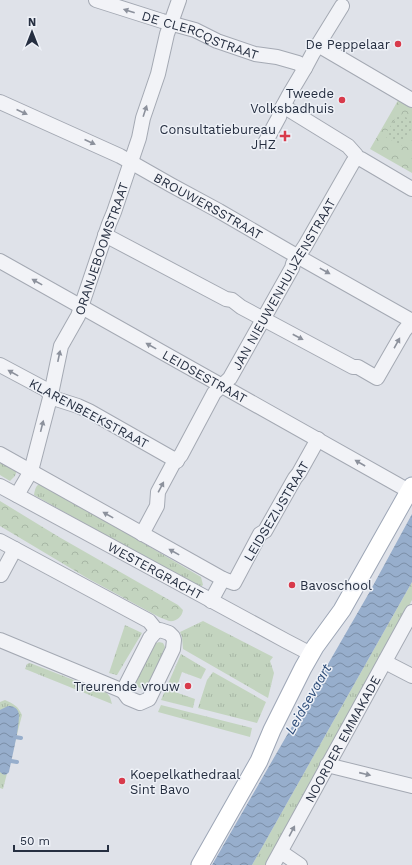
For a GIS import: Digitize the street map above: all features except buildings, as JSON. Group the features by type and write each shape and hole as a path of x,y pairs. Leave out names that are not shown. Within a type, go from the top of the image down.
{"main road":[{"path":"200,865 259,761 283,707 313,650 342,610 411,488"}],"street":[{"name":"DE CLERCQSTRAAT","path":"96,0 195,30 217,41 255,54 277,56 305,68"},
{"name":"ORANJEBOOMSTRAAT","path":"17,495 31,471 51,394 61,346 82,306 139,138 143,118 158,74 167,34 179,0"},
{"path":"266,141 280,117 283,106 342,6"},
{"path":"318,45 412,100"},
{"name":"BROUWERSSTRAAT","path":"0,102 120,156 412,321"},
{"path":"283,106 348,146 356,155 357,159 362,159 412,189"},
{"name":"JAN NIEUWENHUIJZENSTRAAT","path":"142,534 157,506 158,492 177,461 214,393 230,378 298,256 353,162 357,159"},
{"path":"105,235 226,299 232,300 241,307 263,319 353,367 358,367 377,378 404,331 412,321"},
{"name":"LEIDSESTRAAT","path":"0,261 318,439 411,488"},
{"name":"KLARENBEEKSTRAAT","path":"0,365 45,389 56,399 89,411 177,461"},
{"name":"LEIDSEZIJSTRAAT","path":"211,601 232,579 260,534 265,531 318,439"},
{"name":"WESTERGRACHT","path":"0,454 142,534 232,579"},
{"name":"WESTERGRACHT","path":"0,486 286,641 313,650"},
{"path":"0,541 149,621 157,631"},
{"path":"1,575 15,549"},
{"name":"NOORDER EMMAKADE","path":"273,865 412,612"},
{"path":"0,640 123,690 128,698 140,703 149,699 173,649 174,640 169,633 157,631 153,634 123,690"},
{"path":"385,662 412,676"},
{"path":"327,765 412,786"},
{"path":"280,852 300,865"}],"green space":[{"path":"400,97 412,104 412,173 370,149"},
{"path":"399,113 412,121 412,128 401,146 384,136"},
{"path":"0,458 16,467 15,475 10,481 0,475"},
{"path":"41,483 201,577 203,585 199,588 34,495 36,488"},
{"path":"0,501 59,537 178,605 183,610 181,615 176,620 172,621 159,617 87,578 0,526"},
{"path":"412,582 412,600 265,865 252,865"},
{"path":"203,621 273,657 270,661 274,673 268,698 183,649 180,632"},
{"path":"125,625 142,633 117,675 109,673"},
{"path":"159,642 163,643 165,647 149,686 146,689 140,688 135,683 154,644"},
{"path":"181,654 206,669 201,679 182,672 175,692 195,699 193,708 161,700"},
{"path":"30,663 107,693 112,704 25,669 27,664"},
{"path":"213,672 266,702 257,723 198,708 207,680"},
{"path":"5,700 19,709 22,715 3,789 0,788 0,702"},
{"path":"161,705 252,728 250,737 158,712"}],"water":[{"name":"Leidsevaart","path":"412,514 412,582 252,865 212,865 369,593"},
{"path":"8,706 14,707 18,711 19,722 9,772 4,775 0,772 0,710"}],"waterway":[{"path":"15,737 21,738"},
{"path":"11,761 17,762"}],"place":[{"name":"De Peppelaar","path":"398,44"},
{"name":"Tweede Volksbadhuis","path":"342,100"},
{"name":"Consultatiebureau JHZ","path":"285,136"},
{"name":"Bavoschool","path":"292,585"},
{"name":"Treurende vrouw","path":"188,686"},
{"name":"Koepelkathedraal Sint Bavo","path":"122,781"}]}
